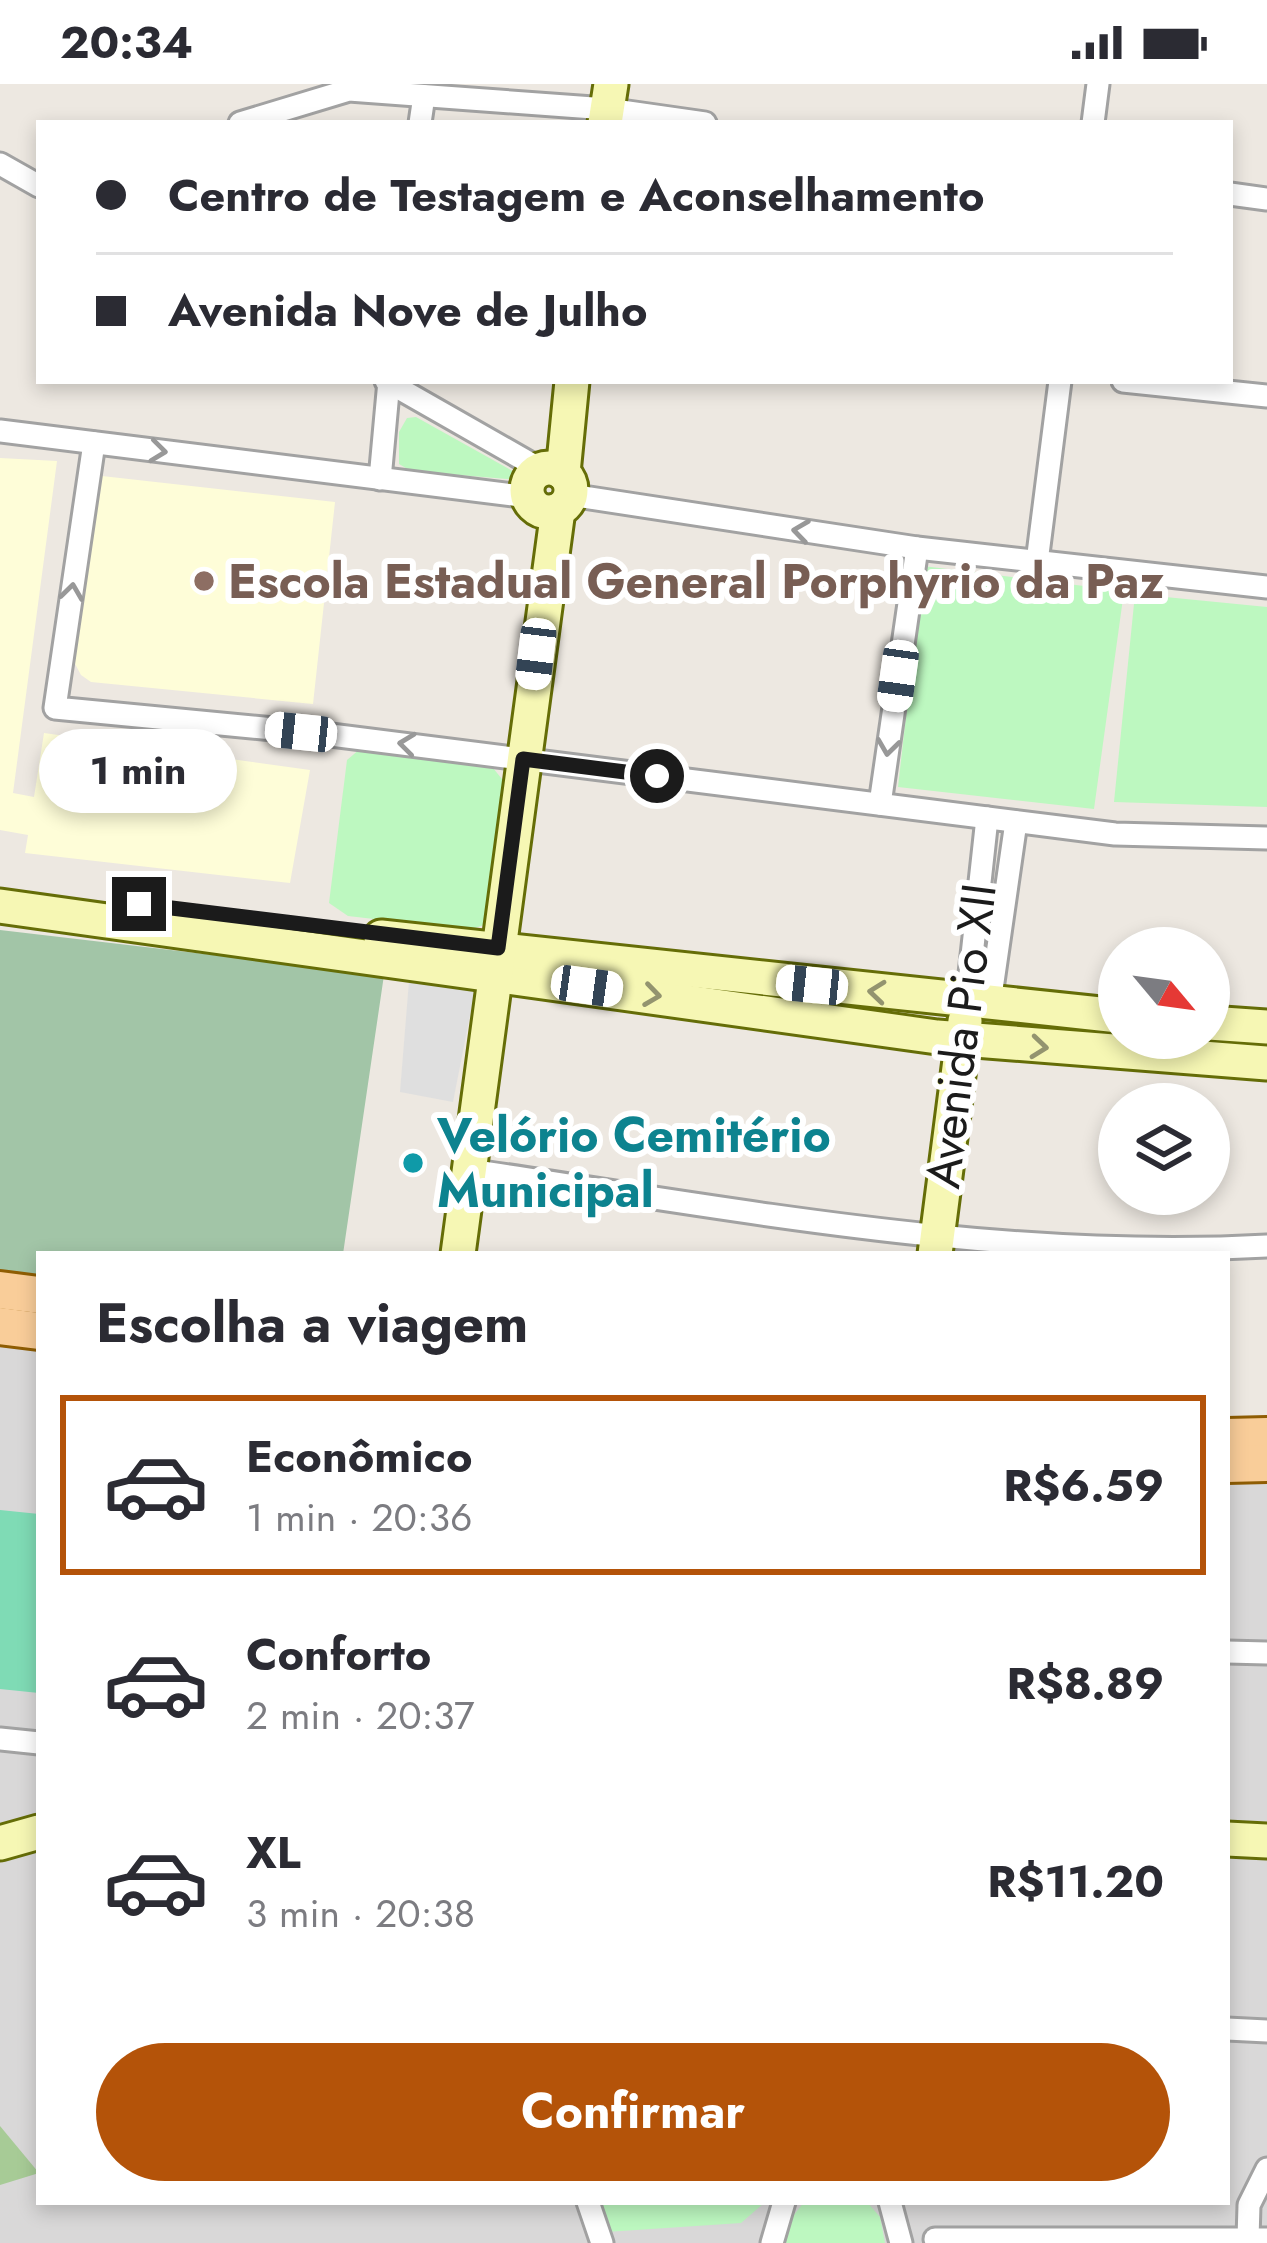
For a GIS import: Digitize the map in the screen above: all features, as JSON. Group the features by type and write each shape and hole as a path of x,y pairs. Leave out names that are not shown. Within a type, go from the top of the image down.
{"main road":[{"path":"0,1290 36,1295"},
{"path":"0,1326 36,1331"},
{"path":"1230,1437 1267,1436"},
{"path":"1230,1464 1267,1463"}],"street":[{"path":"1094,120 1099,84"},
{"path":"250,120 349,90 608,106 688,120"},
{"path":"420,120 424,96"},
{"path":"0,164 36,184"},
{"path":"1233,194 1267,199"},
{"path":"380,479 388,384"},
{"path":"391,384 552,483"},
{"path":"458,1251 547,572 552,483 571,384"},
{"path":"1036,562 1060,384"},
{"path":"1152,384 1267,396"},
{"path":"0,431 380,479 552,483 917,548 1267,587"},
{"path":"94,443 55,708 523,759 1016,822 1196,840 1267,838"},
{"path":"880,804 917,548"},
{"name":"Avenida Pio XII","path":"979,1002 986,818"},
{"name":"Avenida Pio XII","path":"947,1245 979,1002 1016,822"},
{"path":"0,884 51,902 496,961 974,1041 1267,1063"},
{"path":"0,906 51,902"},
{"path":"496,961 1098,1014"},
{"path":"1230,1025 1267,1028"},
{"path":"469,1170 947,1245 1203,1250 1267,1246"},
{"path":"1230,1652 1267,1653"},
{"path":"0,1739 36,1743"},
{"path":"0,1843 36,1833"},
{"path":"1230,1839 1267,1841"},
{"path":"1230,2029 1267,2031"},
{"path":"935,2239 1258,2239 1249,2205 1267,2169"},
{"path":"589,2205 602,2243"},
{"path":"770,2243 783,2205"},
{"path":"891,2205 901,2243"}],"shaded area":[{"path":"0,458 57,461 13,793 34,797 44,733 310,770 290,883 25,853 28,835 0,830"},
{"name":"Escola Estadual General Porphyrio da Paz","path":"93,475 335,502 313,704 91,682 81,675 73,660"},
{"path":"0,930 384,975 343,1251 36,1251 36,1278 0,1272"},
{"path":"409,981 475,990 453,1102 400,1092"},
{"path":"0,1344 36,1348 36,2205 1230,2205 1230,1426 1267,1427 1267,2243 0,2243"}],"green space":[{"path":"416,417 518,474 520,480 411,471 399,464 399,432 407,418"},
{"path":"923,566 1124,591 1094,809 898,787"},
{"path":"1135,594 1267,607 1267,807 1114,802"},
{"path":"360,749 482,764 493,768 506,784 487,924 469,930 348,916 329,903 347,760"},
{"path":"0,1510 36,1514 36,1693 0,1689"},
{"path":"0,2126 36,2174 0,2185"},
{"path":"598,2205 762,2205 741,2223 606,2232"},
{"path":"802,2205 870,2205 880,2217 885,2243 786,2243 790,2220"}],"place":[{"name":"Escola Estadual General Porphyrio da Paz","path":"204,581"},
{"name":"Velório Cemitério Municipal","path":"413,1163"}],"route":[{"path":"139,904 498,948 523,759 657,776"}]}
